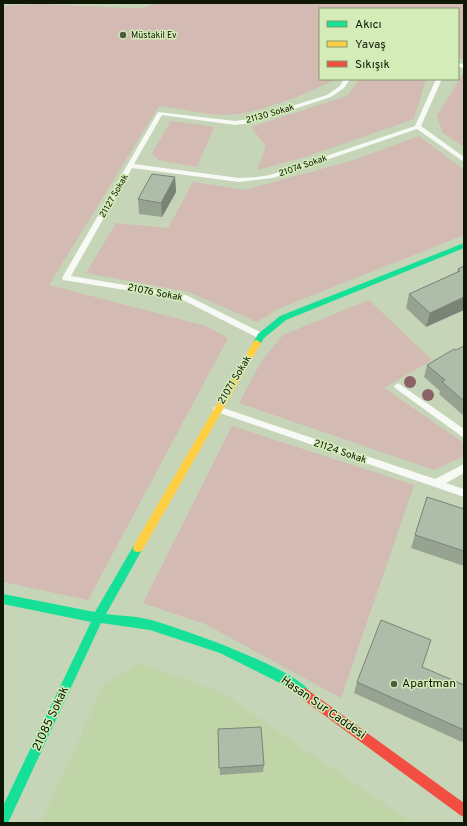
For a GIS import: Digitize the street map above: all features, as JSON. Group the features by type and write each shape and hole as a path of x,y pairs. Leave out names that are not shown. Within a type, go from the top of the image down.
{"street":[{"name":"21071 Sokak","path":"98,618 217,409 261,336 283,318 464,245"},
{"name":"Hasan Sur Caddesi","path":"3,599 98,618 150,625 222,649 286,680 464,811"},
{"name":"21085 Sokak","path":"3,820 98,618"}],"lane":[{"name":"21130 Sokak","path":"160,113 235,123 251,121 328,96 342,87 347,80"},
{"path":"439,80 418,127 464,160"},
{"name":"21127 Sokak","path":"66,278 160,113"},
{"name":"21074 Sokak","path":"131,166 239,180 272,177 418,127"},
{"name":"21076 Sokak","path":"66,278 183,297 261,336"},
{"path":"398,386 464,434"},
{"name":"21124 Sokak","path":"217,409 464,493"},
{"path":"435,484 464,468"}],"shaded area":[{"path":"156,3 464,3 464,59 459,58 459,8 319,8 319,80 334,80 281,103 266,108 236,114 223,115 159,106 49,285 206,326 228,338 88,600 3,582 3,6 39,4 142,8"},
{"path":"464,72 464,147 443,133 437,116"},
{"path":"359,80 426,80 414,119 305,157 257,170 266,146 251,127 347,96"},
{"path":"171,121 214,127 197,167 158,160 152,153"},
{"path":"419,136 464,170 464,235 278,309 257,322 189,292 86,273 116,223 168,228 193,182 245,190 354,160"},
{"path":"369,300 432,360 384,388 464,443 464,456 434,470 239,403 262,360 283,335"},
{"path":"232,426 414,485 341,698 205,624 143,603"},
{"path":"138,663 221,692 412,823 41,823 104,684"}],"building":[{"path":"152,174 175,177 161,203 138,199"},
{"path":"464,266 464,297 430,313 409,294 460,271 458,269"},
{"path":"464,346 464,401 442,382 445,380 427,365 454,349 456,350"},
{"path":"427,497 464,509 464,551 415,535"},
{"name":"Apartman","path":"381,620 431,640 422,667 464,685 464,730 357,682"},
{"path":"261,727 264,765 219,768 218,729"}],"traffic: fast":[{"path":"257,343 261,336 283,318 464,245"},
{"path":"3,820 98,618 138,548"},
{"path":"3,599 98,618 150,625 222,649 286,680 305,694"}],"traffic: slow":[{"path":"138,548 257,343"}],"traffic: jam":[{"path":"305,694 464,811"}],"place":[{"name":"Müstakil Ev","path":"123,35"},
{"name":"Apartman","path":"394,684"}]}
